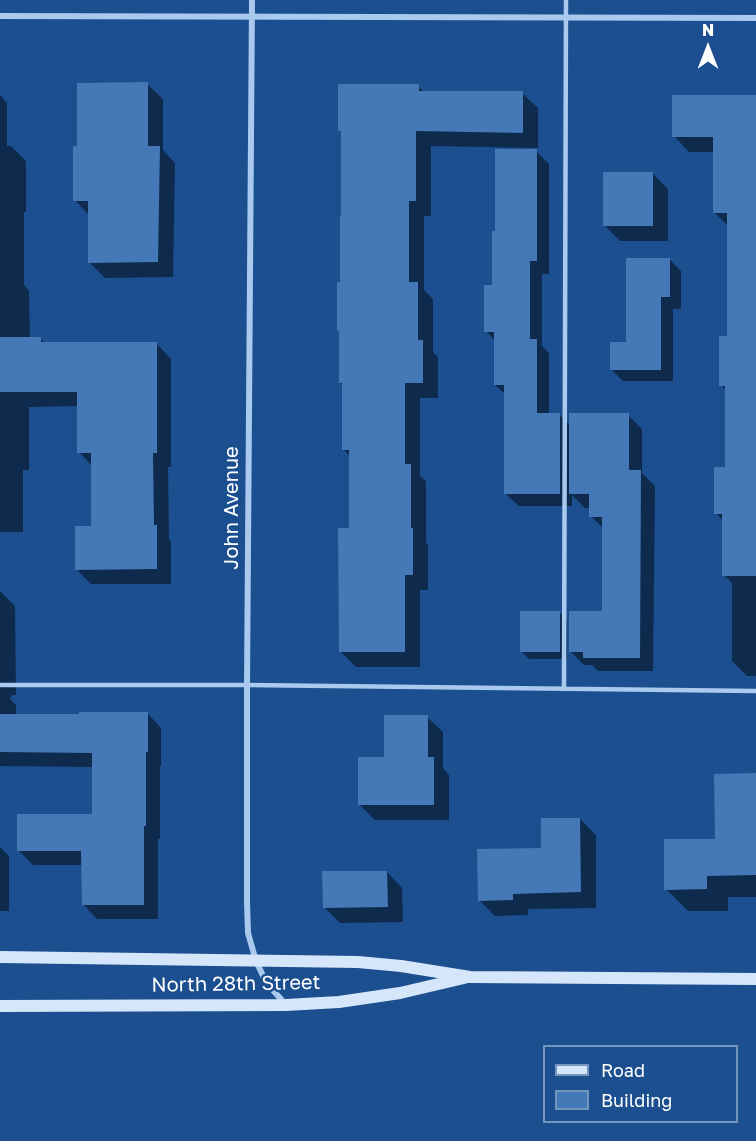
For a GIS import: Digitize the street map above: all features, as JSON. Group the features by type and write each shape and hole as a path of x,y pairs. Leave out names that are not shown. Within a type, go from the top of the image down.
{"main road":[{"name":"North 28th Street","path":"0,957 358,963 401,966 470,977 756,979"},
{"name":"North 28th Street","path":"0,1006 286,1005 339,1002 400,993 470,977"}],"street":[{"name":"John Avenue","path":"252,0 247,685 248,933 256,961 266,982 286,1005"},
{"path":"0,16 756,18"}],"lane":[{"path":"564,689 566,0"},
{"path":"0,685 247,685 756,691"}],"building":[{"path":"148,82 148,146 160,146 158,262 88,263 88,201 73,201 73,146 77,146 77,83"},
{"path":"338,84 419,84 419,91 523,91 523,133 416,131 416,201 409,201 409,282 418,282 418,340 423,340 423,383 405,383 405,464 411,464 413,575 405,575 405,652 339,652 338,528 349,528 349,450 342,450 342,383 339,383 339,331 337,331 341,216 341,131 338,131"},
{"path":"672,95 756,95 756,576 722,576 722,514 714,514 714,467 725,467 725,386 719,386 719,336 727,336 727,213 713,213 713,137 672,137"},
{"path":"495,149 537,149 537,261 530,261 530,339 537,339 537,413 560,413 560,494 504,494 504,385 494,385 494,332 484,332 484,285 492,285 492,231 495,231"},
{"path":"603,172 653,172 653,226 603,226"},
{"path":"626,258 670,258 670,297 661,297 661,370 610,370 610,342 626,342"},
{"path":"0,337 41,337 41,342 157,342 157,453 153,453 157,569 75,570 75,526 91,526 91,453 77,453 77,392 0,392"},
{"path":"569,413 629,413 629,470 641,470 640,658 583,658 583,652 569,652 569,611 602,611 602,517 589,517 589,494 569,494"},
{"path":"520,611 560,611 560,652 520,652"},
{"path":"79,712 148,712 144,905 82,905 81,851 17,851 17,814 92,814 92,753 0,752 0,714 79,714"},
{"path":"384,715 428,715 428,757 434,757 434,805 358,805 358,757 384,757"},
{"path":"756,773 756,875 707,876 707,889 664,890 664,839 715,839 714,774"},
{"path":"541,818 580,818 581,892 513,894 513,900 478,901 477,849 541,848"},
{"path":"322,871 387,871 388,907 323,908"}]}
